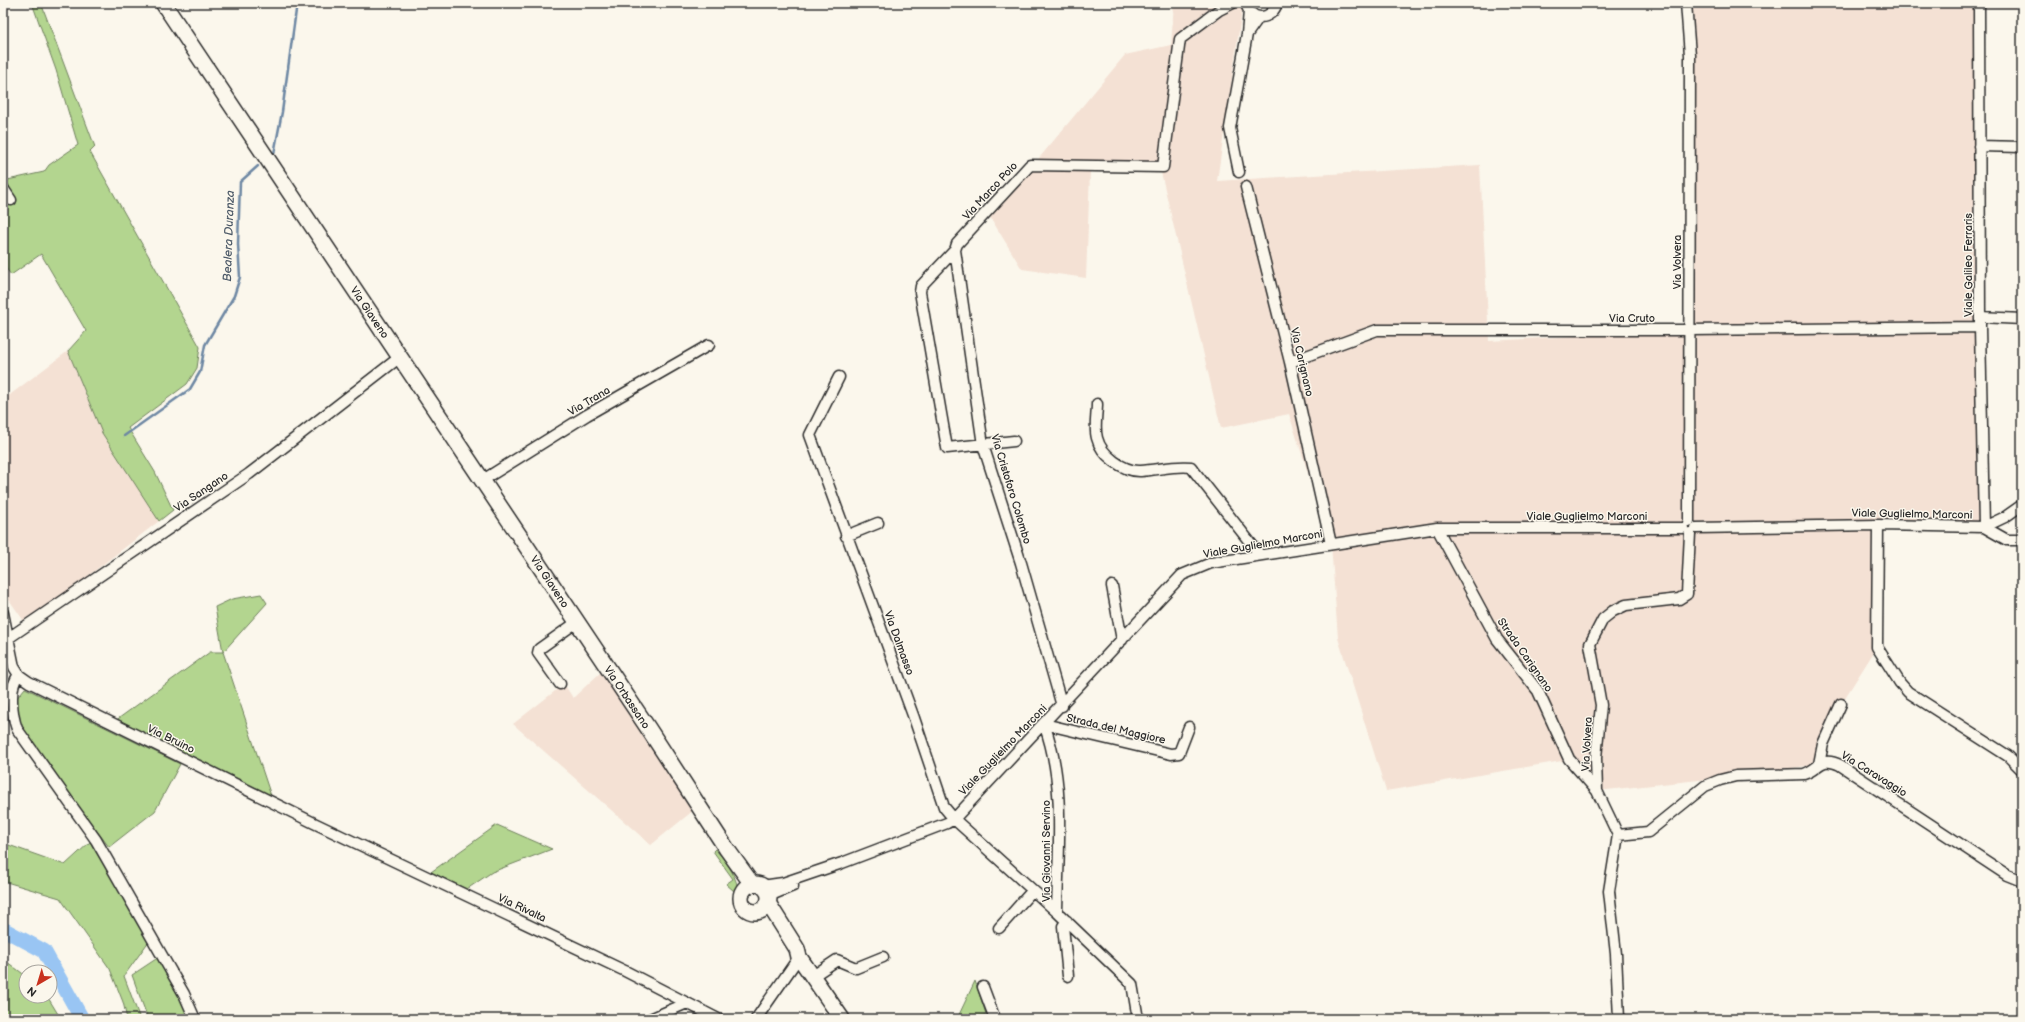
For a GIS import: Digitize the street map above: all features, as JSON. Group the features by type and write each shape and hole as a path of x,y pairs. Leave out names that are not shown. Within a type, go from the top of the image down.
{"main road":[{"name":"Via Giaveno","path":"163,3 577,622"},
{"name":"Via Orbassano","path":"577,622 726,848 759,895 767,918 793,952 799,957 842,1019"}],"street":[{"name":"Via Marco Polo","path":"1014,441 947,448 920,292 921,286 955,250 957,244 1030,165 1163,167 1180,39 1219,10 1233,3"},
{"name":"Via Volvera","path":"1618,835 1597,791 1596,758 1601,705 1590,644 1604,619 1613,611 1626,605 1679,599 1687,594 1690,527 1690,55 1686,3"},
{"name":"Viale Galileo Ferraris","path":"1979,3 1980,322 1984,527"},
{"path":"1247,34 1259,17 1269,15 1278,5"},
{"path":"1247,7 1259,17"},
{"path":"1239,172 1230,128 1247,34 1247,7"},
{"path":"1979,146 2022,147"},
{"name":"Via Carignano","path":"1246,187 1290,362 1331,544"},
{"path":"3,188 11,200"},
{"name":"Via Cristoforo Colombo","path":"955,250 983,445 1021,563 1062,706"},
{"name":"Via Cruto","path":"1290,362 1377,330 1689,330 1980,322 2022,319"},
{"name":"Via Trana","path":"483,480 587,416 709,345"},
{"name":"Via Sangano","path":"10,638 249,474 400,357"},
{"name":"Via Dalmasso","path":"839,377 810,435 914,718 944,807 954,819 1057,912"},
{"path":"1097,404 1097,438 1102,448 1113,460 1127,469 1140,471 1191,467 1260,556"},
{"path":"1984,527 2005,518 2022,505"},
{"path":"846,536 878,523"},
{"path":"1878,525 1876,647 1900,683 1908,692 2008,756 2022,770"},
{"name":"Viale Guglielmo Marconi","path":"759,895 954,819 1062,706 1182,575 1211,563 1437,528 1878,525 1984,527"},
{"path":"1984,527 2007,540 2022,540"},
{"name":"Strada Carignano","path":"1437,528 1497,639 1538,691 1568,760 1591,787 1597,791"},
{"path":"1112,586 1122,640"},
{"path":"3,613 10,638 14,667 19,675 15,682 12,699 12,716 17,729 96,840 156,943 184,994 195,1019"},
{"path":"560,684 538,653 539,649 577,622"},
{"name":"Via Bruino","path":"19,675 29,682 314,823"},
{"path":"1619,1019 1616,954 1609,891 1618,835 1648,832 1705,786 1720,780 1736,776 1809,773 1819,764 1823,744 1842,704"},
{"name":"Strada del Maggiore","path":"1044,724 1171,754 1179,753 1189,727"},
{"name":"Via Giovanni Servino","path":"1044,724 1052,747 1058,797 1057,912 1132,984 1138,1019"},
{"name":"Via Caravaggio","path":"1819,764 1830,761 1840,765 2007,875 2022,881"},
{"name":"Via Rivalta","path":"314,823 618,967 718,1019"},
{"path":"999,928 1033,890"},
{"path":"1067,921 1063,926 1068,976"},
{"path":"756,1019 799,957"},
{"path":"813,976 837,960 856,968 883,957"},
{"path":"983,987 995,1019"},
{"path":"650,1019 687,1003"}],"shaded area":[{"path":"1174,3 1243,3 1217,181 1480,165 1489,341 1689,330 1685,3 2022,3 2022,8 1979,7 1984,527 1878,525 1877,647 1841,704 1819,764 1736,776 1597,791 1568,760 1386,791 1338,638 1331,544 1289,414 1221,428 1160,168 1090,172 1086,278 1022,269 990,217 1125,55 1171,45"},
{"path":"68,351 102,433 159,521 26,624 3,591 3,400"},
{"path":"601,672 694,810 651,845 513,724 564,684 573,698"}],"green space":[{"path":"32,3 41,3 95,147 90,152 200,347 197,368 187,384 128,428 155,472 173,510 159,521 102,433 68,351 86,331 41,254 11,275 3,264 3,181 44,172 49,165 78,145 56,70"},
{"path":"261,594 267,603 223,652 215,607 232,599"},
{"path":"210,652 223,652 271,796 115,721"},
{"path":"25,688 180,764 155,811 109,847 20,727 16,699"},
{"path":"497,825 552,849 492,872 467,889 431,872"},
{"path":"90,842 149,941 124,976 140,1019 127,1019 123,1002 110,969 60,898 3,881 3,843 65,865"},
{"path":"715,849 732,872 738,888 734,891 726,884 733,879 713,851"},
{"path":"159,957 190,1019 148,1019 132,975"},
{"path":"3,959 18,970 18,1004 52,1004 61,1019 3,1019"},
{"path":"975,981 986,1014 975,1019 957,1019"}],"waterway":[{"name":"Bealera Duranza","path":"274,154 282,112 297,3"},
{"name":"Bealera Duranza","path":"124,436 190,389 200,372 205,345 234,296 240,277 238,244 240,182 258,166"},
{"path":"3,929 44,951 82,1019"}]}
